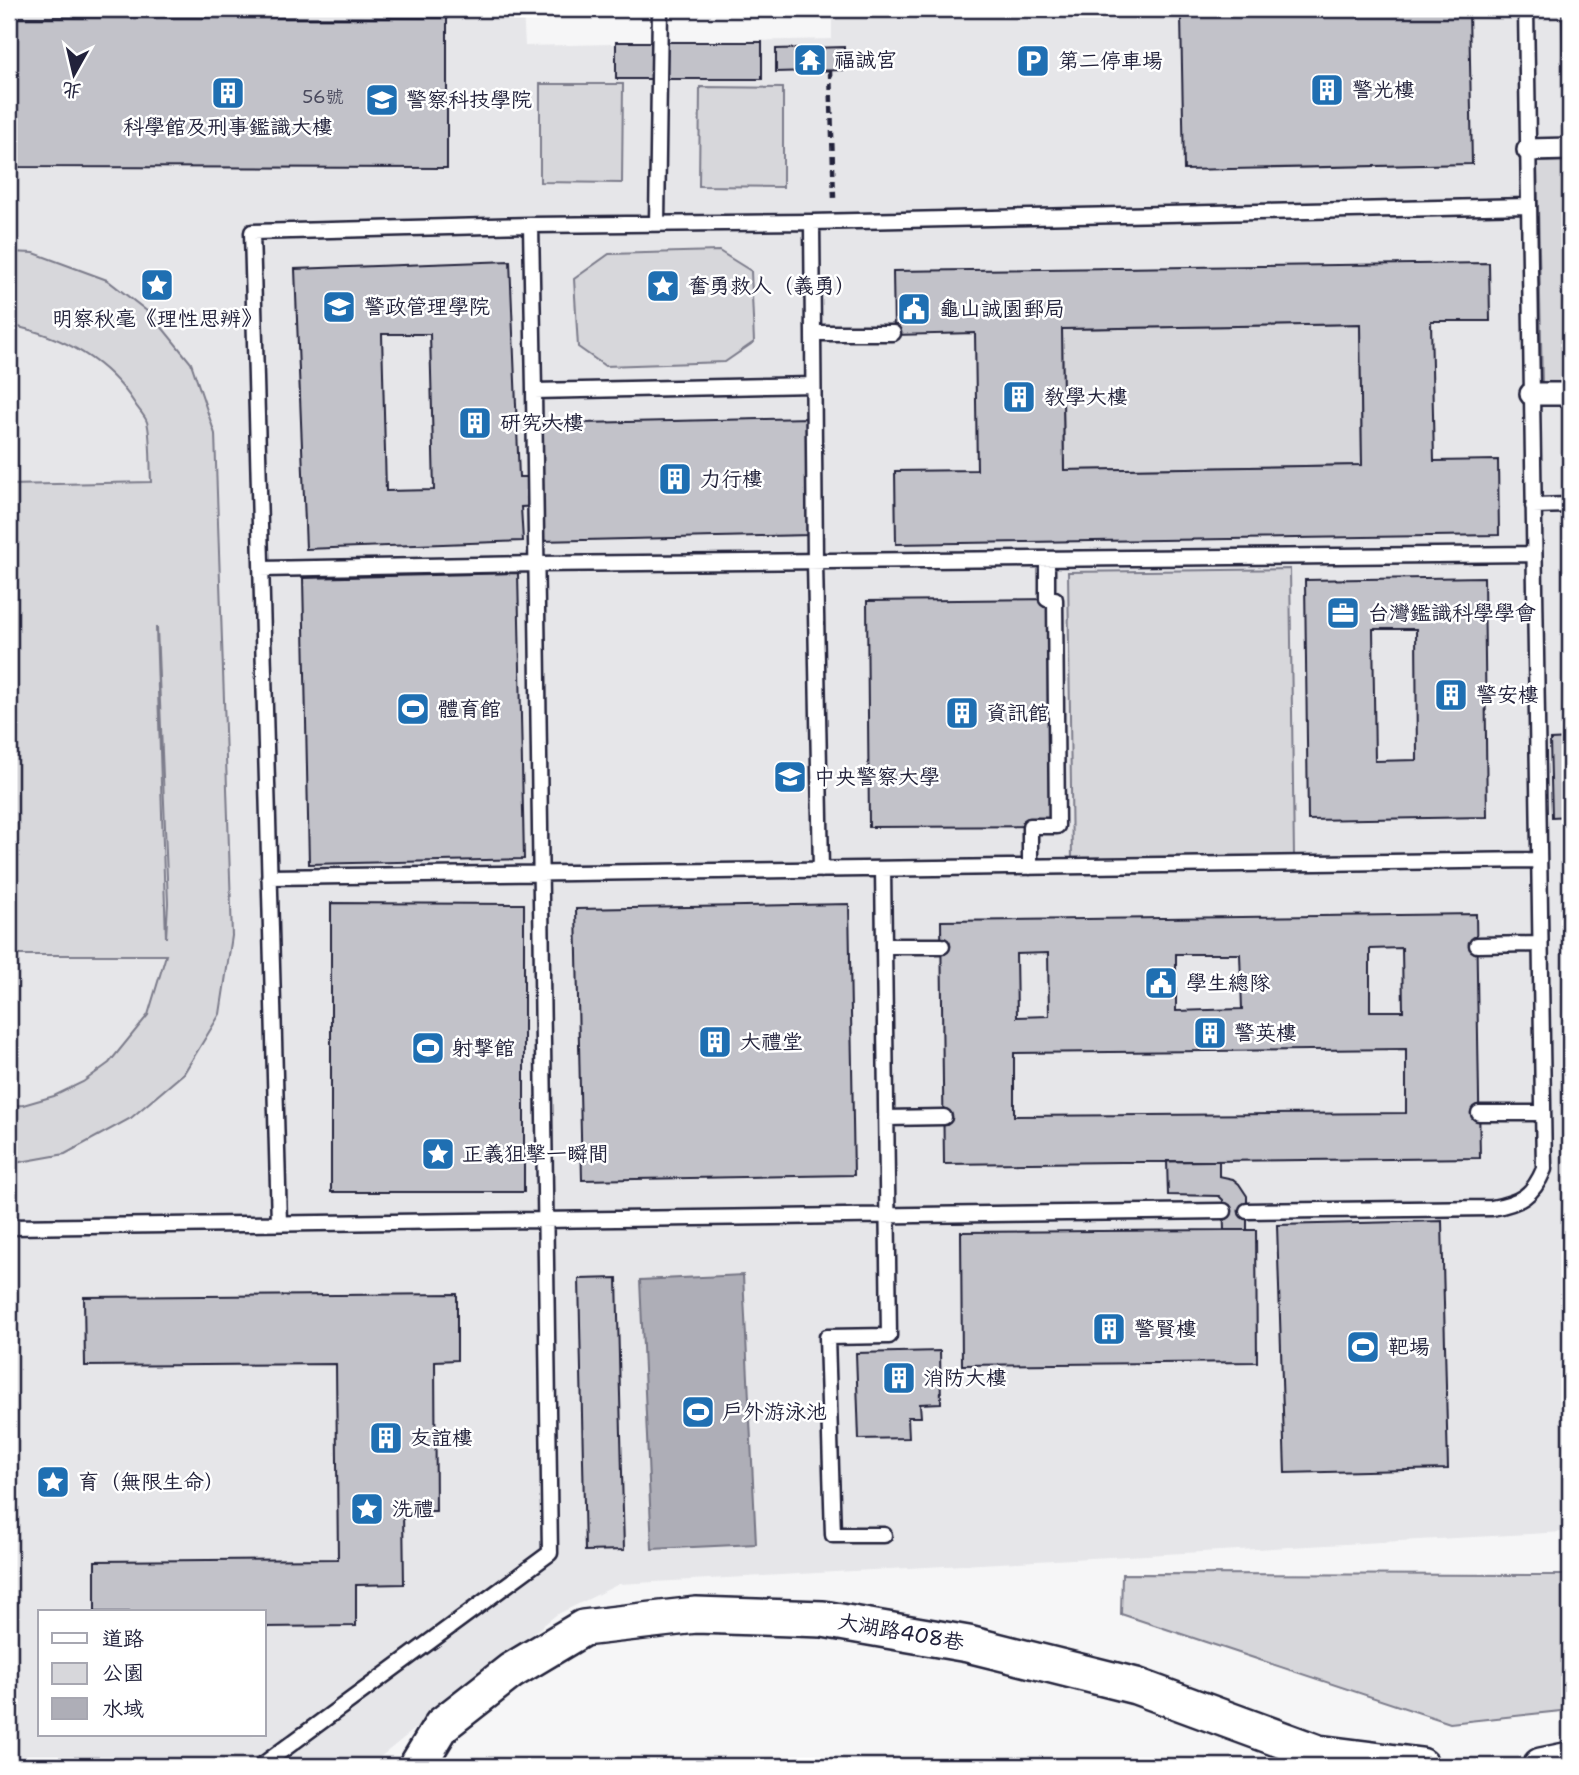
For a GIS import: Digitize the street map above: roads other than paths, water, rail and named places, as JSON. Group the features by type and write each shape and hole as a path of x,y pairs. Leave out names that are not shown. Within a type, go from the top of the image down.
{"street":[{"path":"1528,150 1570,149"},
{"path":"1531,394 1570,394"},
{"name":"大湖路408巷","path":"417,1766 442,1726 511,1671 583,1628 696,1615 823,1619 968,1644 1136,1686 1318,1753 1421,1766"},
{"path":"1541,1766 1570,1760"}],"lane":[{"path":"657,223 660,9"},
{"path":"1247,1211 1492,1208 1511,1205 1526,1196 1537,1186 1544,1169 1526,9"},
{"path":"279,1223 252,232 1528,206"},
{"path":"812,222 821,870"},
{"path":"261,1766 550,1553 531,225"},
{"path":"813,333 893,333"},
{"path":"534,391 813,384"},
{"path":"1533,506 1570,505"},
{"path":"261,569 1534,554"},
{"path":"1030,867 1030,826 1057,826 1055,599 1047,599 1047,559"},
{"path":"269,877 1539,860"},
{"path":"883,869 889,1336 827,1338 833,1535 884,1535"},
{"path":"1477,945 1540,944"},
{"path":"884,946 942,946"},
{"path":"1479,1112 1543,1113"},
{"path":"886,1118 944,1117"},
{"path":"9,1227 1224,1211"}],"water":[{"name":"戶外游泳池","path":"743,1275 756,1544 652,1549 640,1280"}],"place":[{"name":"福誠宮","path":"810,60"},
{"name":"第二停車場","path":"1033,61"},
{"name":"警光樓","path":"1327,90"},
{"name":"科學館及刑事鑑識大樓","path":"228,93"},
{"name":"警察科技學院","path":"382,100"},
{"name":"明察秋毫《理性思辨》","path":"157,285"},
{"name":"奮勇救人（義勇）","path":"663,286"},
{"name":"警政管理學院","path":"339,307"},
{"name":"龜山誠園郵局","path":"914,309"},
{"name":"教學大樓","path":"1019,397"},
{"name":"研究大樓","path":"475,423"},
{"name":"力行樓","path":"675,479"},
{"name":"台灣鑑識科學學會","path":"1343,613"},
{"name":"警安樓","path":"1451,695"},
{"name":"體育館","path":"413,709"},
{"name":"資訊館","path":"962,713"},
{"name":"中央警察大學","path":"790,777"},
{"name":"學生總隊","path":"1161,983"},
{"name":"警英樓","path":"1210,1033"},
{"name":"大禮堂","path":"715,1042"},
{"name":"射撃館","path":"428,1048"},
{"name":"正義狙擊一瞬間","path":"438,1154"},
{"name":"警賢樓","path":"1109,1329"},
{"name":"靶場","path":"1363,1347"},
{"name":"消防大樓","path":"899,1378"},
{"name":"戶外游泳池","path":"698,1412"},
{"name":"友誼樓","path":"386,1438"},
{"name":"育（無限生命）","path":"53,1482"},
{"name":"洗禮","path":"367,1509"}]}
